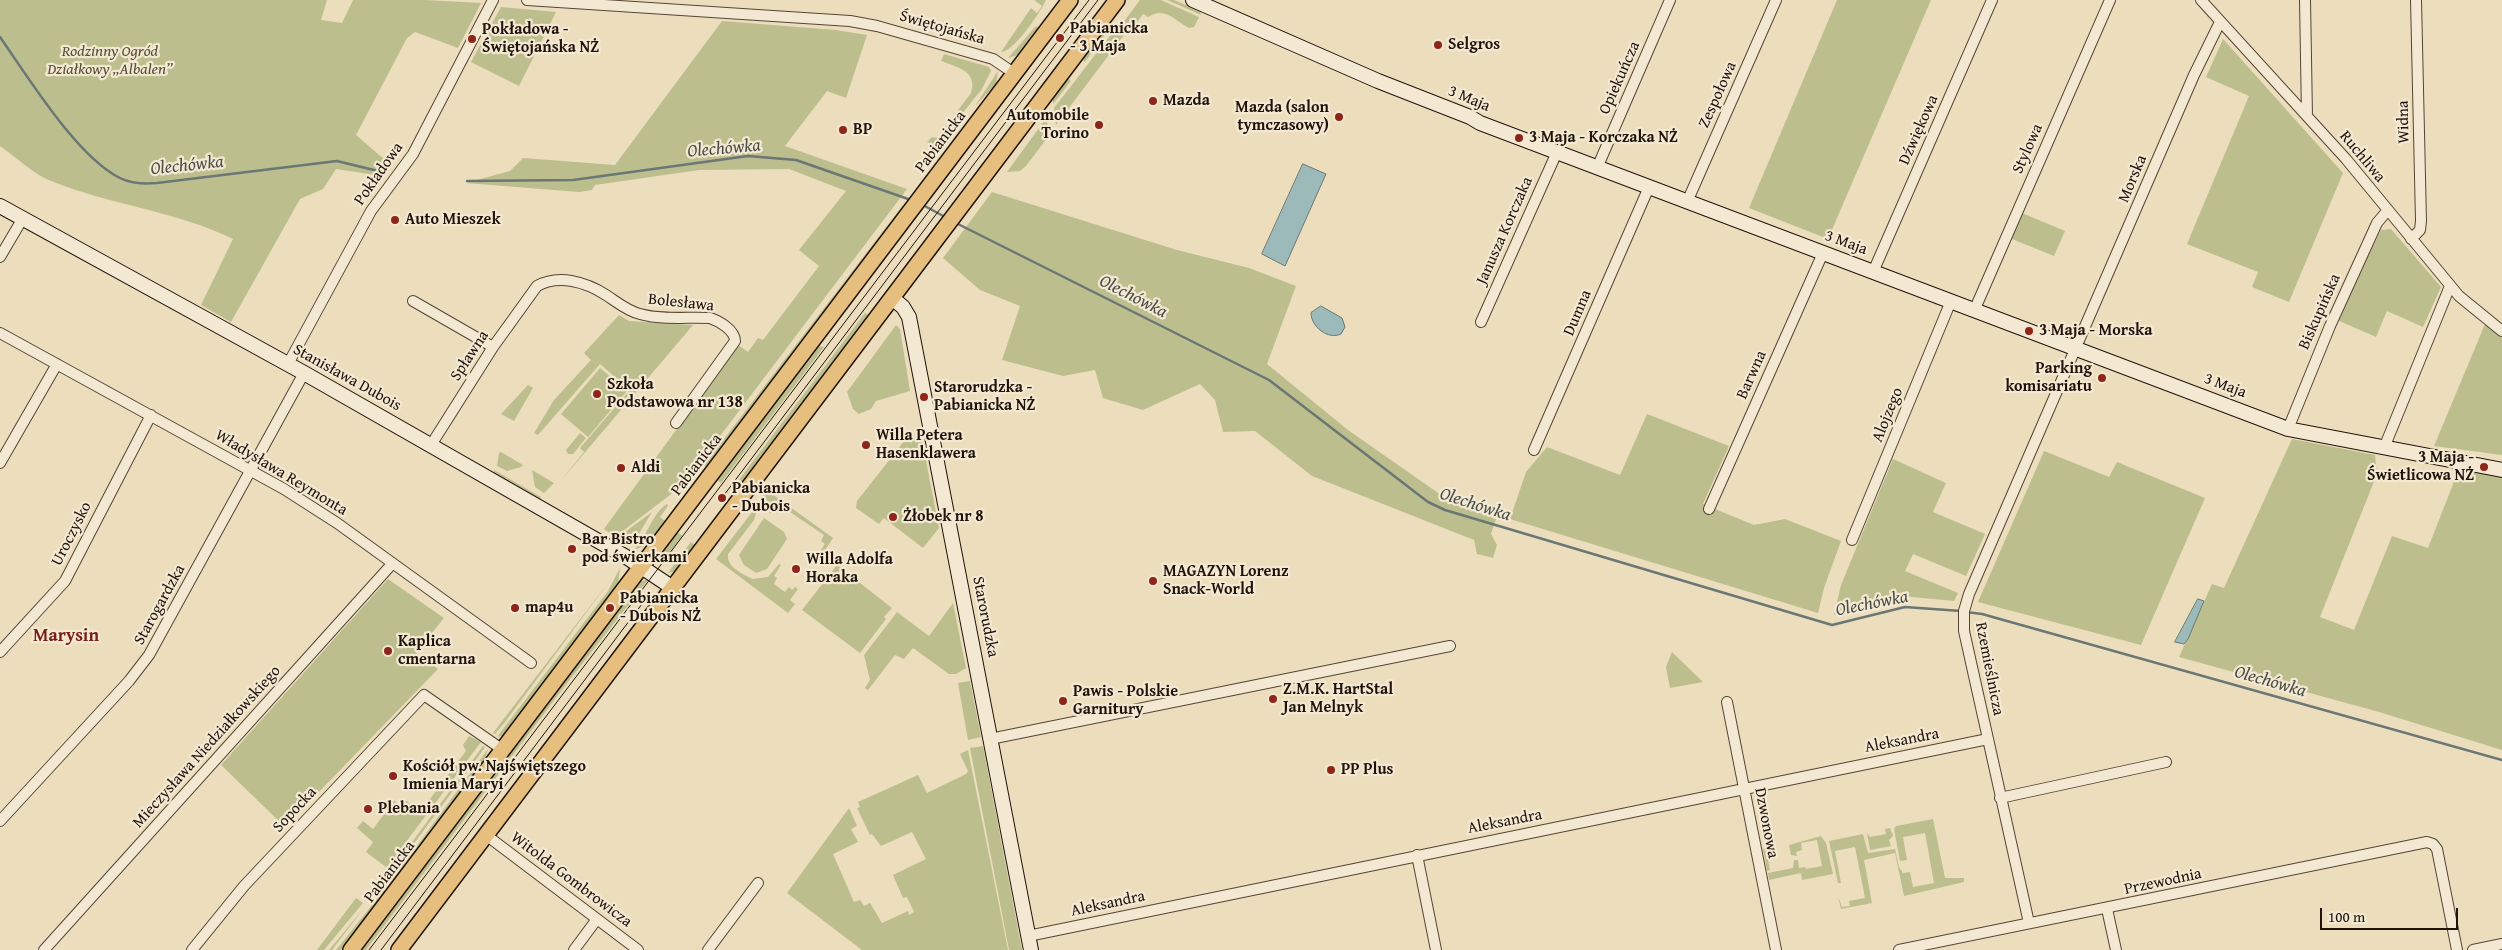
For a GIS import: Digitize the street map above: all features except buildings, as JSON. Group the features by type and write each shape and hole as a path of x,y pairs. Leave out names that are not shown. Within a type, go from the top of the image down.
{"main road":[{"name":"Pabianicka","path":"352,950 1070,0"},
{"path":"399,950 1117,0"}],"street":[{"name":"Pokładowa","path":"288,364 371,211 413,154 493,0"},
{"name":"Świętojańska","path":"527,0 621,3 862,22 993,59 1014,74"},
{"name":"3 Maja","path":"1193,0 1378,81 1597,168 2288,429 2502,470"},
{"name":"Opiekuńcza","path":"1597,168 1670,0"},
{"name":"Zespołowa","path":"1687,202 1776,0"},
{"name":"Dźwiękowa","path":"1873,272 1992,0"},
{"name":"Stylowa","path":"1974,310 2110,0"},
{"name":"Ruchliwa","path":"2201,0 2307,116 2450,286 2466,303 2502,331"},
{"path":"2305,0 2307,116"},
{"name":"Widna","path":"2411,239 2420,230 2421,221 2416,0"},
{"name":"Morska","path":"2076,349 2194,75 2220,22"},
{"name":"Janusza Korczaka","path":"1481,322 1557,152"},
{"name":"Dumna","path":"1534,450 1649,187"},
{"name":"Stanisława Dubois","path":"0,206 304,372 642,566 673,588"},
{"name":"Biskupińska","path":"2288,429 2330,326 2377,223 2387,211"},
{"path":"0,257 23,218"},
{"name":"Barwna","path":"1709,509 1823,253"},
{"name":"Bolesława","path":"536,286 545,281 571,280 594,287 631,312 643,315 710,318 717,320 736,337 676,423"},
{"name":"Spławna","path":"431,445 493,347 536,286"},
{"path":"2384,448 2450,286"},
{"name":"Starorudzka","path":"892,298 903,307 909,317 1031,950"},
{"path":"413,301 493,347"},
{"name":"Alojzego","path":"1852,540 1950,301"},
{"name":"Władysława Reymonta","path":"0,332 250,470 337,524 531,663"},
{"name":"Rzemieślnicza","path":"2029,924 2000,798 1963,620 1966,603 2076,349"},
{"path":"0,463 57,364"},
{"name":"Starogardzka","path":"0,821 140,669 158,641 304,372"},
{"name":"Uroczysko","path":"0,652 65,581 151,415"},
{"name":"Mieczysława Niedziałkowskiego","path":"44,950 392,564"},
{"path":"990,739 1450,646"},
{"name":"Sopocka","path":"192,950 244,886 424,694 503,750"},
{"name":"Dzwonowa","path":"1727,702 1776,950"},
{"name":"Aleksandra","path":"1028,936 1744,788 1988,740"},
{"path":"2000,798 2166,762"},
{"name":"Witolda Gombrowicza","path":"486,835 638,950"},
{"name":"Przewodnia","path":"1899,950 2107,909 2426,842 2433,844 2437,848 2457,950"},
{"path":"1416,855 1436,950"},
{"path":"708,950 758,883"},
{"path":"2107,909 2116,950"},
{"path":"574,950 597,919"},
{"path":"2473,950 2502,944"}],"green space":[{"name":"Rodzinny Ogród Działkowy „Albalen”","path":"0,0 327,0 321,20 342,23 353,0 425,0 481,3 458,48 415,32 407,38 356,135 392,166 382,176 336,169 323,189 300,199 231,322 201,305 233,239 211,229 51,181 31,170 0,146"},
{"path":"1034,0 1046,0 1039,13 1020,38 1001,52 1031,8 1037,13 1042,6"},
{"path":"1140,0 1161,0 1199,17 1194,27 1189,28 1169,15 1159,13 1148,17 1143,14 1128,34 1119,28"},
{"path":"1167,0 1174,0 1200,11 1201,15"},
{"path":"1837,0 1931,0 1828,239 1749,208"},
{"path":"501,7 556,12 519,86 471,62"},
{"path":"722,21 836,30 867,35 846,98 827,91 785,146 907,189 683,485 615,537 604,529 738,345 748,352 758,338 763,340 819,266 799,250 846,191 789,169 699,170 595,185 592,190 579,192 466,183 510,171 523,158 615,165"},
{"path":"1036,26 1039,28 1018,55 1008,58"},
{"path":"1105,27 1104,36 1085,62 1082,59"},
{"path":"1117,30 1124,35 1056,125 1054,108 1109,37"},
{"path":"2223,39 2343,173 2289,302 2252,287 2258,272 2187,244 2249,96 2206,77"},
{"path":"944,54 989,67 991,71 982,89 936,145 927,142 932,137 937,138 971,93 972,86 972,80 965,71 941,61"},
{"path":"998,71 996,84 975,106"},
{"path":"1067,78 1071,81 1053,104 1053,96"},
{"path":"1047,117 1048,137 1026,166 1020,171 1007,172"},
{"path":"992,192 1177,250 1249,268 1296,286 1267,364 1348,430 1451,502 1496,519 1491,534 1497,545 1493,558 1477,554 1474,540 1312,476 1255,431 1223,432 1215,400 1200,384 1143,410 1103,398 1095,370 1063,376 1002,360 1020,306 980,290 943,258"},
{"path":"903,205 707,467 704,465"},
{"path":"2022,213 2065,231 2054,256 2012,239"},
{"path":"2391,229 2441,287 2423,327 2387,311 2376,337 2337,320 2381,230"},
{"path":"865,313 870,316 736,492 732,489"},
{"path":"619,315 629,321 693,325 559,483 584,452 580,448 630,390 600,364 538,435 534,433 554,400 591,360 584,353"},
{"path":"2485,324 2502,338 2502,455 2434,446"},
{"path":"896,325 900,329 910,391 876,401 871,409 859,414 853,409 847,392"},
{"path":"818,346 824,347 721,483 717,480"},
{"path":"600,368 627,391 588,437 561,414"},
{"path":"528,385 533,388 514,421 501,414"},
{"path":"1647,414 1729,446 1703,504 1754,525 1785,519 1841,541 1824,588 1818,613 1510,519 1526,472 1547,447 1620,475"},
{"path":"580,433 586,438 573,454 568,454 566,450"},
{"path":"921,435 939,528 923,548 884,518 879,524 856,508 857,501 905,440"},
{"path":"2292,439 2375,455 2377,474 2320,617 2354,630 2392,536 2428,548 2459,469 2502,477 2502,750 2379,712 2179,657 2212,584 2224,588"},
{"path":"2044,451 2109,477 2117,462 2205,498 2141,645 1978,602"},
{"path":"501,452 523,465 507,471 497,466 499,453"},
{"path":"1893,459 1946,483 1933,512 1985,534 1966,576 1913,554 1905,571 1958,593 1954,601 1902,596 1834,615 1841,585"},
{"path":"494,470 541,497 540,500 493,474"},
{"path":"532,470 554,483 544,493 535,487"},
{"path":"768,491 833,538 823,553 821,550 825,544 821,541 824,535 784,508 780,512 770,513 758,503"},
{"path":"667,504 668,506 660,517 665,521 647,545 634,550 643,539 657,513"},
{"path":"753,511 756,513 754,520 728,554 729,563 752,579 768,577 779,564 781,565 774,576 777,578 774,584 785,592 789,587 792,590 795,587 798,589 790,600 795,604 788,613 716,559"},
{"path":"652,512 634,542 628,544 617,538"},
{"path":"764,518 784,532 787,539 767,569 756,573 744,565 739,555"},
{"path":"677,532 683,536 659,565 659,555"},
{"path":"691,542 696,546 677,571 668,573"},
{"path":"837,565 892,608 860,653 802,610"},
{"path":"620,568 618,584 504,735 497,737 608,591"},
{"path":"388,579 444,618 416,653 438,669 285,827 221,765"},
{"path":"611,579 505,722 495,734 493,733"},
{"path":"648,580 568,682 366,950 362,950 639,582"},
{"path":"953,603 966,668 956,674 949,674 913,648 904,659 895,655 868,690 865,688 870,680 864,655 897,612 929,636"},
{"path":"1672,652 1703,682 1670,688 1666,667"},
{"path":"970,681 981,737 968,740 958,683"},
{"path":"469,736 481,742 397,854 390,870 366,852 373,842 357,828 363,821 373,829 394,801 401,805 405,800 421,811 466,751 463,745"},
{"path":"483,746 485,747 478,757 398,865 401,857"},
{"path":"983,746 1022,950 1009,950 970,748"},
{"path":"488,749 485,760 390,885 389,884"},
{"path":"968,750 1008,950 862,950 787,893 849,808 857,826 851,829 858,842 833,854 854,902 860,900 864,906 870,903 882,923 908,911 909,915 914,912 907,897 903,898 893,875 926,859 912,832 881,846 872,834 870,835 857,808 860,807 858,802 918,775 927,793 966,774 968,771 960,754"},
{"path":"1933,819 1945,878 1964,878 1964,882 1904,896 1895,853 1864,860 1872,903 1841,909 1838,896 1842,907 1850,906 1849,901 1865,898 1855,847 1835,851 1841,883 1838,883 1829,841 1863,834 1868,853 1895,849 1899,867 1903,873 1910,872 1913,887 1934,883 1925,833 1903,837 1907,860 1900,861 1894,829 1896,826"},
{"path":"1890,828 1893,836 1889,840 1891,846 1870,850 1867,833 1870,837 1886,834 1885,829"},
{"path":"1821,836 1826,843 1833,874 1802,880 1801,873 1769,880 1768,873 1793,868 1794,860 1798,860 1799,868 1805,867 1806,869 1822,866 1817,840 1801,843 1802,850 1796,852 1797,856 1791,855 1789,845"},
{"path":"1768,846 1773,847 1774,852 1767,854 1770,870 1767,871 1763,849"},
{"path":"384,890 386,893 341,950 336,950"},
{"path":"356,898 363,903 324,950 317,950"},
{"path":"364,908 332,950 329,950"}],"water":[{"path":"1303,164 1326,174 1285,266 1262,254"},
{"path":"1321,306 1342,318 1345,327 1341,334 1326,334 1314,323 1311,313"},
{"path":"2198,599 2204,601 2188,639 2184,644 2175,642"}],"waterway":[{"name":"Olechówka","path":"0,37 54,115 71,135 104,168 125,180 138,183 157,183 337,161 382,172"},
{"name":"Olechówka","path":"467,181 573,180 748,156 796,160 911,200"},
{"name":"Olechówka","path":"921,204 947,218"},
{"name":"Olechówka","path":"956,223 1269,380 1428,502 1445,510 1832,625 1905,607 1961,611"},
{"name":"Olechówka","path":"1966,612 1982,614 2502,760"}],"tram line":[{"path":"369,950 1089,0"},
{"path":"721,499 1098,0"},
{"path":"381,950 648,596"}],"place":[{"name":"Pabianicka - 3 Maja","path":"1060,38"},
{"name":"Pokładowa - Świętojańska NŻ","path":"472,39"},
{"name":"Selgros","path":"1438,45"},
{"name":"Mazda","path":"1153,101"},
{"name":"Mazda (salon tymczasowy)","path":"1339,117"},
{"name":"Automobile Torino","path":"1099,125"},
{"name":"BP","path":"843,130"},
{"name":"3 Maja - Korczaka NŻ","path":"1519,138"},
{"name":"Auto Mieszek","path":"395,220"},
{"name":"3 Maja - Morska","path":"2029,331"},
{"name":"Parking komisariatu","path":"2102,378"},
{"name":"Szkoła Podstawowa nr 138","path":"597,394"},
{"name":"Starorudzka - Pabianicka NŻ","path":"924,397"},
{"name":"Willa Petera Hasenklawera","path":"866,445"},
{"name":"3 Maja - Świetlicowa NŻ","path":"2484,467"},
{"name":"Aldi","path":"621,468"},
{"name":"Pabianicka - Dubois","path":"722,498"},
{"name":"Żłobek nr 8","path":"893,517"},
{"name":"Bar Bistro pod świerkami","path":"572,549"},
{"name":"Willa Adolfa Horaka","path":"796,569"},
{"name":"MAGAZYN Lorenz Snack-World","path":"1153,581"},
{"name":"map4u","path":"515,608"},
{"name":"Pabianicka - Dubois NŻ","path":"610,608"},
{"name":"Kaplica cmentarna","path":"388,651"},
{"name":"Z.M.K. HartStal Jan Melnyk","path":"1273,699"},
{"name":"Pawis - Polskie Garnitury","path":"1063,701"},
{"name":"PP Plus","path":"1331,770"},
{"name":"Kościół pw. Najświętszego Imienia Maryi","path":"393,776"},
{"name":"Plebania","path":"368,809"}],"district":[{"name":"Marysin","path":"66,636"}]}
